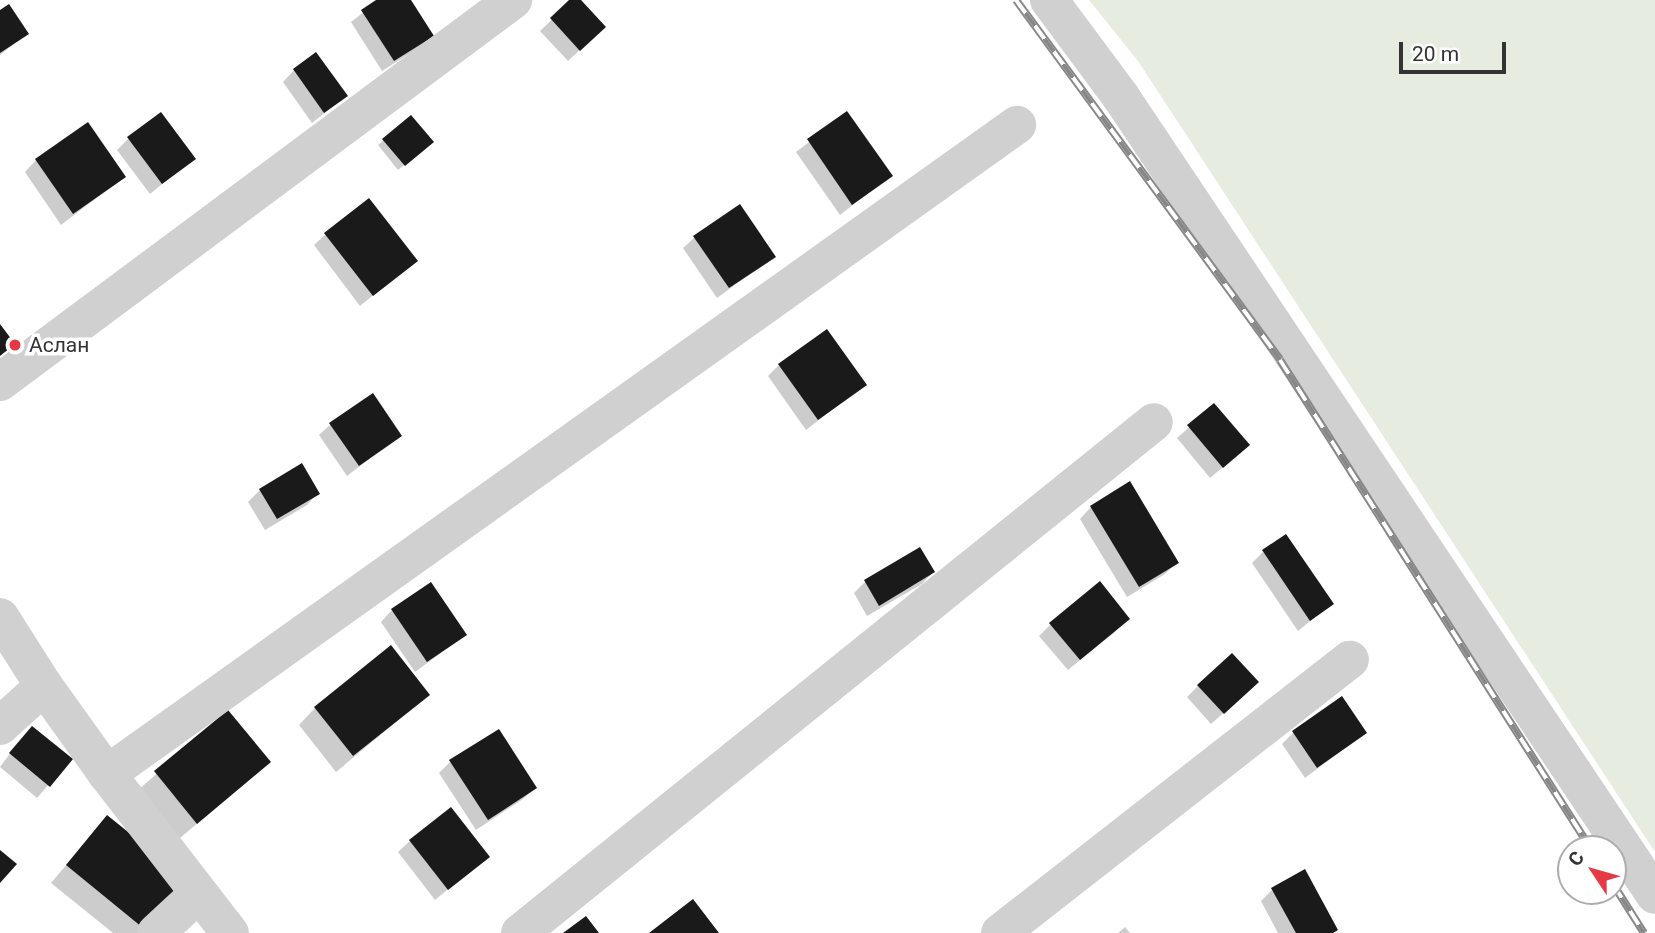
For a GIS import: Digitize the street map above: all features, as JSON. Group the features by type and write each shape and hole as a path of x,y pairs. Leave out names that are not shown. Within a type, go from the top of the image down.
{"street":[{"path":"0,382 513,0"},
{"path":"1049,0 1121,97 1655,895"},
{"path":"107,774 1017,125"},
{"path":"520,933 1154,422"},
{"path":"0,617 44,686 107,774 230,933"},
{"path":"1000,933 1350,660"},
{"path":"0,726 44,686"},
{"path":"156,933 198,894"}],"shaded area":[{"path":"1089,0 1655,0 1655,852 1138,61"}],"building":[{"path":"376,0 411,0 434,36 394,61 361,10"},
{"path":"569,0 581,0 606,27 580,51 550,18"},
{"path":"9,4 29,34 0,53 0,10"},
{"path":"316,52 348,96 324,113 293,69"},
{"path":"847,111 893,176 852,205 807,139"},
{"path":"161,112 196,159 162,184 127,137"},
{"path":"411,115 434,142 405,166 382,139"},
{"path":"88,122 126,177 73,214 35,159"},
{"path":"369,198 418,261 373,296 324,233"},
{"path":"740,204 776,257 729,288 693,236"},
{"path":"0,324 15,344 0,356"},
{"path":"827,329 867,385 818,420 778,364"},
{"path":"373,393 402,436 359,466 329,423"},
{"path":"1214,403 1250,445 1223,468 1187,425"},
{"path":"302,463 320,494 277,519 259,489"},
{"path":"1130,481 1179,563 1139,587 1090,506"},
{"path":"1286,534 1334,604 1310,621 1262,550"},
{"path":"920,547 935,572 879,606 864,580"},
{"path":"1100,581 1130,619 1080,660 1049,623"},
{"path":"431,582 467,635 427,662 391,609"},
{"path":"391,645 430,695 353,756 314,707"},
{"path":"1232,653 1259,682 1224,714 1197,685"},
{"path":"1342,696 1367,733 1317,768 1292,731"},
{"path":"228,710 271,762 197,824 154,771"},
{"path":"32,726 73,759 50,787 9,753"},
{"path":"499,729 537,788 488,820 449,760"},
{"path":"451,807 490,857 448,890 409,840"},
{"path":"107,815 189,881 148,932 66,865"},
{"path":"0,850 17,864 0,883"},
{"path":"1305,869 1338,930 1333,933 1296,933 1271,888"},
{"path":"693,899 719,933 649,933"},
{"path":"586,916 599,933 563,933"}],"railway":[{"path":"1016,0 1280,360 1582,835"},
{"path":"1626,905 1644,933"}],"place":[{"name":"Аслан","path":"15,345"}]}
